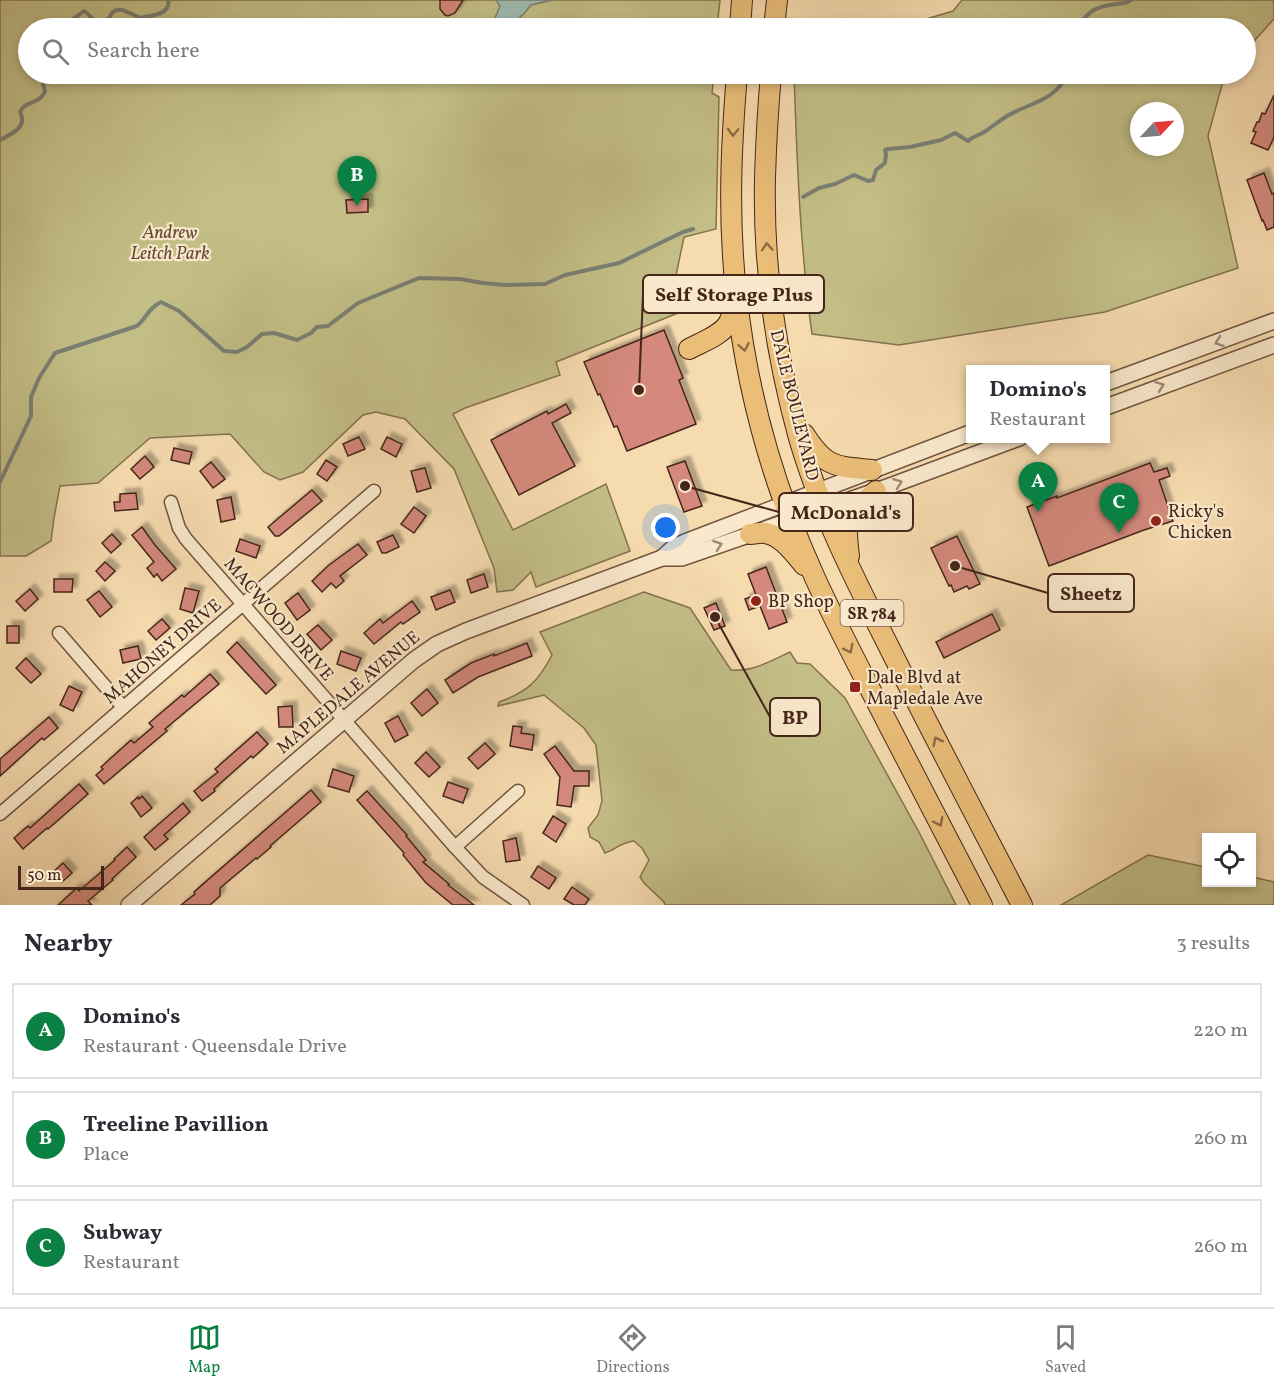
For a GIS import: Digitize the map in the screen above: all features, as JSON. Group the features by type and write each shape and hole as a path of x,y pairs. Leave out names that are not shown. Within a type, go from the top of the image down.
{"main road":[{"path":"741,18 742,0"},
{"path":"775,18 777,0"},
{"name":"DALE BOULEVARD","path":"736,84 730,197 736,291 748,368 771,460 788,512 814,577 982,905"},
{"name":"DALE BOULEVARD","path":"770,84 765,180 766,241 774,321 795,420 820,500 850,568 1022,905"},
{"path":"689,349 727,326 736,291"},
{"path":"795,420 814,449 823,458 842,466 872,470"},
{"path":"850,568 847,532 849,524 856,511 876,491"},
{"path":"750,534 763,532 775,537 793,552 814,577"}],"street":[{"path":"1110,382 1274,321"},
{"path":"1110,405 1274,345"},
{"path":"820,500 872,470 966,435"},
{"path":"820,500 876,491 1005,443"},
{"name":"MAHONEY DRIVE","path":"0,814 374,491"},
{"name":"MAPLEDALE AVENUE","path":"662,558 678,545 820,500"},
{"name":"MACWOOD DRIVE","path":"171,502 179,528 186,540 455,848 483,877 523,905"},
{"name":"MAPLEDALE AVENUE","path":"129,905 414,660 444,641 507,615 662,558 682,558 750,534 788,512"},
{"path":"58,633 123,707"},
{"path":"455,848 518,791"}],"green space":[{"name":"Andrew Leitch Park","path":"0,0 720,0 718,18 18,18 18,84 713,84 712,93 719,97 716,229 684,237 673,290 683,311 556,362 560,375 453,414 513,530 606,484 630,551 536,587 531,572 513,590 497,592 494,568 454,469 405,419 376,412 363,415 303,472 280,480 264,472 230,434 150,438 98,483 60,486 51,541 26,556 0,556"},
{"path":"962,0 1274,0 1274,19 1256,39 1256,18 930,18 953,11"},
{"path":"794,84 1222,84 1208,136 1238,268 1105,312 899,345 812,334 802,237"},
{"path":"644,592 690,608 731,670 754,668 790,652 797,663 810,664 845,698 920,834 956,905 665,905 640,877 649,860 642,848 634,841 605,853 599,842 590,837 588,828 598,815 602,801 596,745 584,728 544,695 498,706 499,702 531,685 547,664 552,655 540,632"},
{"path":"1148,855 1202,866 1202,887 1256,887 1256,878 1274,882 1274,905 1061,905"}],"water":[{"path":"496,0 553,0 531,5 520,18 495,18 500,6"}],"building":[{"path":"440,0 463,0 455,13 448,16 440,9"},
{"path":"1274,95 1274,137 1268,150 1251,143 1257,122 1262,113 1265,114"},
{"path":"1264,173 1272,194 1274,193 1274,227 1267,230 1247,180"},
{"path":"368,199 368,212 347,213 346,200"},
{"path":"664,330 683,378 679,380 696,424 627,451 617,426 614,427 584,362"},
{"path":"566,404 571,413 552,423 575,466 519,495 491,440 547,411 548,414"},
{"path":"359,437 365,449 348,456 343,444"},
{"path":"387,437 402,444 396,457 381,449"},
{"path":"174,448 192,452 189,464 171,460"},
{"path":"145,456 154,467 140,479 131,469"},
{"path":"326,460 337,467 327,481 317,474"},
{"path":"685,461 702,506 684,512 667,467"},
{"path":"211,462 225,479 213,488 200,471"},
{"path":"1150,463 1154,472 1167,468 1170,476 1159,480 1173,521 1049,566 1027,507"},
{"path":"425,468 431,488 417,492 411,471"},
{"path":"312,490 322,501 279,536 275,536 268,527"},
{"path":"136,493 138,509 115,511 114,502 120,502 120,494"},
{"path":"231,497 235,519 221,522 217,500"},
{"path":"414,507 426,516 414,533 401,524"},
{"path":"142,527 176,569 162,581 157,574 154,577 147,568 154,562 132,535"},
{"path":"112,534 121,544 111,553 102,543"},
{"path":"393,535 399,547 382,553 377,542"},
{"path":"957,536 980,584 969,589 967,586 954,592 931,548"},
{"path":"240,539 260,546 256,558 236,551"},
{"path":"358,544 367,555 340,576 344,581 336,588 331,583 322,592 312,581 329,565"},
{"path":"105,562 115,571 105,581 96,571"},
{"path":"766,567 787,622 769,629 760,606 749,610 745,599 756,595 748,574"},
{"path":"484,574 488,587 471,593 467,580"},
{"path":"54,579 73,579 72,592 54,592"},
{"path":"185,588 199,591 193,613 180,609"},
{"path":"30,589 38,599 25,611 16,601"},
{"path":"450,590 455,602 436,610 431,597"},
{"path":"99,591 112,607 100,617 87,600"},
{"path":"298,593 310,610 297,620 285,603"},
{"path":"412,601 420,612 403,624 401,622 374,644 364,633 380,619 383,623"},
{"path":"716,603 725,626 714,630 704,608"},
{"path":"992,614 1000,630 944,658 936,642"},
{"path":"162,619 170,628 156,640 148,631"},
{"path":"318,625 332,640 321,650 307,634"},
{"path":"7,626 19,626 19,643 7,643"},
{"path":"237,642 276,685 266,694 227,652"},
{"path":"527,643 532,656 478,677 453,693 445,680 471,663"},
{"path":"138,646 141,659 123,663 120,650"},
{"path":"341,651 361,658 356,671 337,664"},
{"path":"26,658 41,674 31,683 16,668"},
{"path":"210,674 219,684 104,784 96,775 103,769 101,767 131,740 134,743 153,727 149,723"},
{"path":"69,686 82,692 73,711 60,705"},
{"path":"427,689 438,703 422,716 411,703"},
{"path":"292,706 293,727 279,727 278,707"},
{"path":"398,716 408,735 395,742 385,723"},
{"path":"49,717 58,728 44,740 42,738 0,776 0,759"},
{"path":"513,726 522,727 521,733 534,735 532,750 510,746"},
{"path":"257,732 268,744 253,758 251,756 202,801 194,791 218,772 215,769"},
{"path":"485,743 495,754 478,769 468,758"},
{"path":"555,746 574,771 589,771 589,786 574,786 571,807 557,805 560,777 544,754"},
{"path":"426,752 440,767 429,777 415,763"},
{"path":"333,769 354,776 349,792 328,786"},
{"path":"448,782 468,789 463,803 443,796"},
{"path":"79,784 88,794 23,849 14,838 28,826 30,828"},
{"path":"311,790 321,802 257,859 220,888 220,896 210,905 181,905 195,894 194,892"},
{"path":"367,791 407,835 426,860 423,862 474,905 453,905 426,883 403,855 404,853 357,800"},
{"path":"142,796 152,808 141,817 131,803"},
{"path":"183,803 190,812 164,835 168,839 155,850 144,837"},
{"path":"553,816 566,824 556,842 543,833"},
{"path":"516,838 520,860 506,862 503,841"},
{"path":"127,847 136,857 88,901 92,905 58,905 77,888 79,891"},
{"path":"63,863 72,873 62,882 53,872"},
{"path":"538,866 556,878 549,889 531,877"},
{"path":"572,887 589,899 585,905 574,905 564,899"}],"waterway":[{"path":"141,18 164,11 167,9 168,0"},
{"path":"1085,18 1094,10 1104,6 1126,3 1131,0"},
{"path":"109,18 118,10 141,18"},
{"path":"74,18 84,11 92,18"},
{"path":"0,140 18,129 22,122 20,112 22,108 42,96 45,92 43,84"},
{"path":"803,197 819,188 835,184 854,175 868,181 873,180 876,170 885,163 885,150 941,140 955,133 968,141 1007,116 1049,96 1061,84"},
{"path":"0,482 31,416 31,397 39,378 55,353 137,326 153,307 161,302 179,311 224,351 237,352 262,334 274,333 297,340 317,327 328,326 358,303 419,278 460,279 505,285 545,284 565,275 619,263 693,229"}],"place":[{"name":"Treeline Pavillion","path":"357,206"},
{"name":"Self Storage Plus","path":"639,390"},
{"name":"McDonald's","path":"685,486"},
{"name":"Domino's","path":"1038,512"},
{"name":"Ricky's Chicken","path":"1156,521"},
{"name":"Subway","path":"1119,533"},
{"name":"Sheetz","path":"955,566"},
{"name":"BP Shop","path":"756,601"},
{"name":"BP","path":"715,617"},
{"name":"Dale Blvd at Mapledale Ave","path":"855,687"}]}
